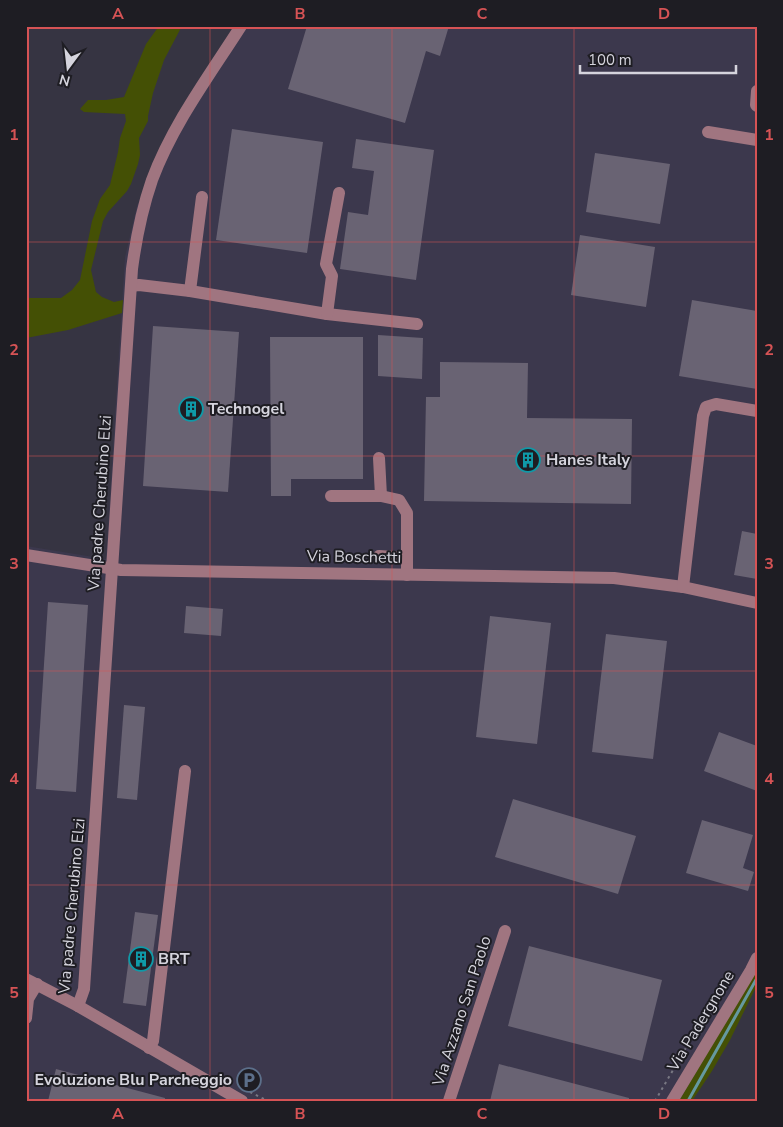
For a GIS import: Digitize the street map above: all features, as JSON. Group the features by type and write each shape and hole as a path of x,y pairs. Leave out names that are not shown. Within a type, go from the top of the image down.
{"street":[{"name":"Via padre Cherubino Elzi","path":"78,1006 84,989 132,269 136,235 143,208 164,151 240,26"},
{"path":"757,91 757,106"},
{"path":"708,132 757,140"},
{"path":"327,314 332,276 326,264 339,193"},
{"path":"190,291 202,197"},
{"path":"131,286 139,285 190,291 327,314 416,324"},
{"path":"683,587 703,416 706,407 716,404 757,411"},
{"path":"379,458 381,496"},
{"path":"331,496 381,496 399,500 407,513 407,575"},
{"name":"Via Boschetti","path":"26,555 112,568 614,578 683,587 757,603"},
{"path":"379,556 407,558"},
{"path":"149,1048 153,1041 185,771"},
{"name":"Via Azzano San Paolo","path":"449,1101 505,931"},
{"name":"Via Padergnone","path":"672,1101 757,958"},
{"path":"26,1018 31,982 78,1006 242,1101"}],"path":[{"path":"655,1101 719,991 735,996"}],"shaded area":[{"path":"234,26 757,26 757,968 679,1101 26,1101 26,546 106,559 125,257 137,206 179,114"}],"green space":[{"path":"159,26 182,26 164,60 153,93 148,121 139,138 140,155 131,184 103,221 91,270 96,292 114,302 123,300 122,313 68,330 26,338 26,298 61,298 72,290 80,280 92,221 100,199 110,185 120,138 126,121 125,114 84,112 80,109 88,100 124,97 146,44"},
{"path":"757,968 757,985 730,1040 712,1071 692,1101 679,1101"}],"building":[{"path":"307,26 449,26 440,56 426,51 405,123 288,89"},
{"path":"232,129 323,142 307,253 216,240"},
{"path":"356,139 434,150 416,280 340,269 348,212 368,215 374,171 352,168"},
{"path":"595,153 670,164 660,224 586,212"},
{"path":"580,235 655,247 646,307 571,295"},
{"path":"692,300 757,311 757,389 679,376"},
{"name":"Technogel","path":"153,326 239,332 228,492 143,486"},
{"path":"378,335 423,338 422,379 378,376"},
{"path":"270,337 363,337 363,479 291,479 291,496 271,496"},
{"name":"Hanes Italy","path":"440,362 528,363 527,418 632,419 631,504 424,501 426,397 440,397"},
{"path":"742,531 757,534 757,579 734,575"},
{"path":"48,602 88,605 76,792 36,789"},
{"path":"186,606 223,609 221,636 184,633"},
{"path":"490,616 551,623 537,744 476,737"},
{"path":"606,634 667,641 653,759 592,752"},
{"path":"124,705 145,707 137,800 117,798"},
{"path":"719,732 757,746 757,791 704,771"},
{"path":"513,799 636,836 618,894 495,857"},
{"path":"702,820 753,835 743,868 754,872 748,891 686,873"},
{"name":"BRT","path":"135,912 158,915 146,1006 123,1003"},
{"path":"529,946 662,980 642,1061 508,1026"},
{"path":"499,1064 629,1098 629,1101 490,1101"},
{"path":"56,1069 165,1098 165,1101 48,1101"}],"waterway":[{"path":"688,1101 757,978"}],"place":[{"name":"Technogel","path":"191,409"},
{"name":"Hanes Italy","path":"528,460"},
{"name":"BRT","path":"141,959"},
{"name":"Evoluzione Blu Parcheggio","path":"249,1080"}]}
